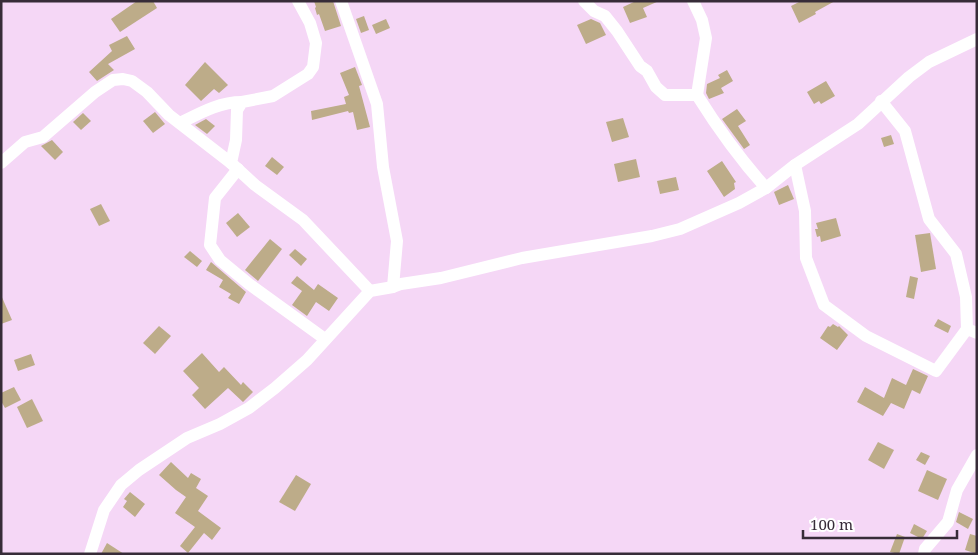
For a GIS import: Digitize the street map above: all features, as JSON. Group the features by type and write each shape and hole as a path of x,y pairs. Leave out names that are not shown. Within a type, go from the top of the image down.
{"street":[{"path":"180,123 214,107 230,102 242,102 273,96 308,74 313,67 316,43 310,23 298,1"},
{"path":"341,1 377,104 383,167 397,241 393,287"},
{"path":"584,1 594,11 605,16 617,31 631,55 647,71 661,92 665,94 697,94"},
{"path":"694,1 702,20 706,38 697,94 711,118 742,160 766,188"},
{"path":"90,554 104,510 122,485 138,470 187,438 220,424 249,408 275,388 307,360 370,290 440,278 522,258 652,236 680,228 739,203 766,188 795,165 858,124 881,101 929,62 977,39"},
{"path":"1,163 20,146 43,137 76,107 112,80 123,79 132,81 255,185 303,220 370,290"},
{"path":"795,165 805,210 806,258 824,305 866,336 936,371 972,331 966,297 956,254 928,219 905,131 881,101"},
{"path":"242,102 237,110 234,166 215,198 210,245 220,260 249,284 325,339"},
{"path":"924,554 925,549 948,522 956,490 977,455"}],"building":[{"path":"137,1 153,1 157,8 120,32 111,19"},
{"path":"314,1 333,1 341,26 325,31 319,14 317,15"},
{"path":"636,1 659,1 643,8 647,17 630,23 623,7"},
{"path":"801,1 835,1 799,23 791,6"},
{"path":"364,16 369,30 361,33 356,19"},
{"path":"386,19 390,28 376,34 372,25"},
{"path":"591,19 600,23 606,35 586,44 577,25"},
{"path":"127,36 135,49 108,64 114,70 97,81 89,72 112,51 109,45"},
{"path":"205,62 228,85 219,93 214,89 201,101 185,85"},
{"path":"355,67 362,85 359,86 370,127 357,130 353,112 349,113 348,111 312,120 311,111 346,104 344,97 349,95 340,73"},
{"path":"727,70 733,81 721,88 724,93 709,99 706,93 707,84 720,78 718,75"},
{"path":"826,81 835,96 821,104 819,101 814,104 807,92"},
{"path":"737,109 746,121 738,126 750,145 744,149 722,119"},
{"path":"155,112 165,124 153,133 143,121"},
{"path":"83,113 91,121 81,130 73,122"},
{"path":"623,118 629,137 612,142 606,122"},
{"path":"206,119 215,126 207,134 195,125"},
{"path":"891,135 894,144 884,147 881,138"},
{"path":"52,140 63,152 55,160 41,146"},
{"path":"272,157 284,167 277,175 265,166"},
{"path":"636,159 640,177 618,182 614,164"},
{"path":"722,161 736,182 734,183 735,189 724,197 707,171"},
{"path":"676,177 679,190 660,194 657,181"},
{"path":"788,185 794,199 779,205 774,192"},
{"path":"101,204 110,221 99,226 90,209"},
{"path":"238,213 250,227 237,237 226,223"},
{"path":"836,218 841,236 821,242 820,236 817,237 815,229 818,229 816,223"},
{"path":"930,233 936,269 921,272 915,235"},
{"path":"270,239 282,249 258,281 245,270"},
{"path":"295,249 307,259 301,266 289,255"},
{"path":"190,251 202,261 197,267 184,257"},
{"path":"211,262 246,292 239,304 228,298 231,294 219,287 223,280 206,270"},
{"path":"297,276 314,290 318,284 338,298 329,311 316,302 307,316 292,305 302,291 291,283"},
{"path":"910,276 918,278 914,299 906,297"},
{"path":"1,295 12,320 1,324"},
{"path":"938,319 951,326 948,333 934,326"},
{"path":"833,324 839,326 848,335 837,350 820,338 828,326 830,327"},
{"path":"159,326 171,336 155,354 143,343"},
{"path":"202,353 219,372 224,367 241,385 243,382 253,392 243,402 228,388 205,409 192,395 199,388 183,371"},
{"path":"31,354 35,365 18,371 14,360"},
{"path":"913,369 928,376 920,394 912,390 904,409 891,403 883,416 857,402 865,387 884,398 892,378 906,385"},
{"path":"14,387 21,400 5,408 1,401 1,393"},
{"path":"32,399 43,421 27,428 17,407"},
{"path":"878,442 894,450 884,469 868,460"},
{"path":"921,452 930,456 925,465 916,460"},
{"path":"171,462 188,478 191,473 201,479 196,488 208,496 198,511 221,528 212,540 204,533 188,553 180,546 195,527 175,513 186,497 159,475"},
{"path":"927,470 947,479 938,500 918,491"},
{"path":"296,475 311,484 295,511 279,502"},
{"path":"130,492 145,504 135,517 123,507 127,501 124,499"},
{"path":"959,512 973,519 968,529 956,522"},
{"path":"914,524 927,531 922,539 910,533"},
{"path":"897,534 905,537 899,554 890,552"},
{"path":"970,534 977,536 977,554 965,550"},
{"path":"107,543 124,554 101,554"}]}
